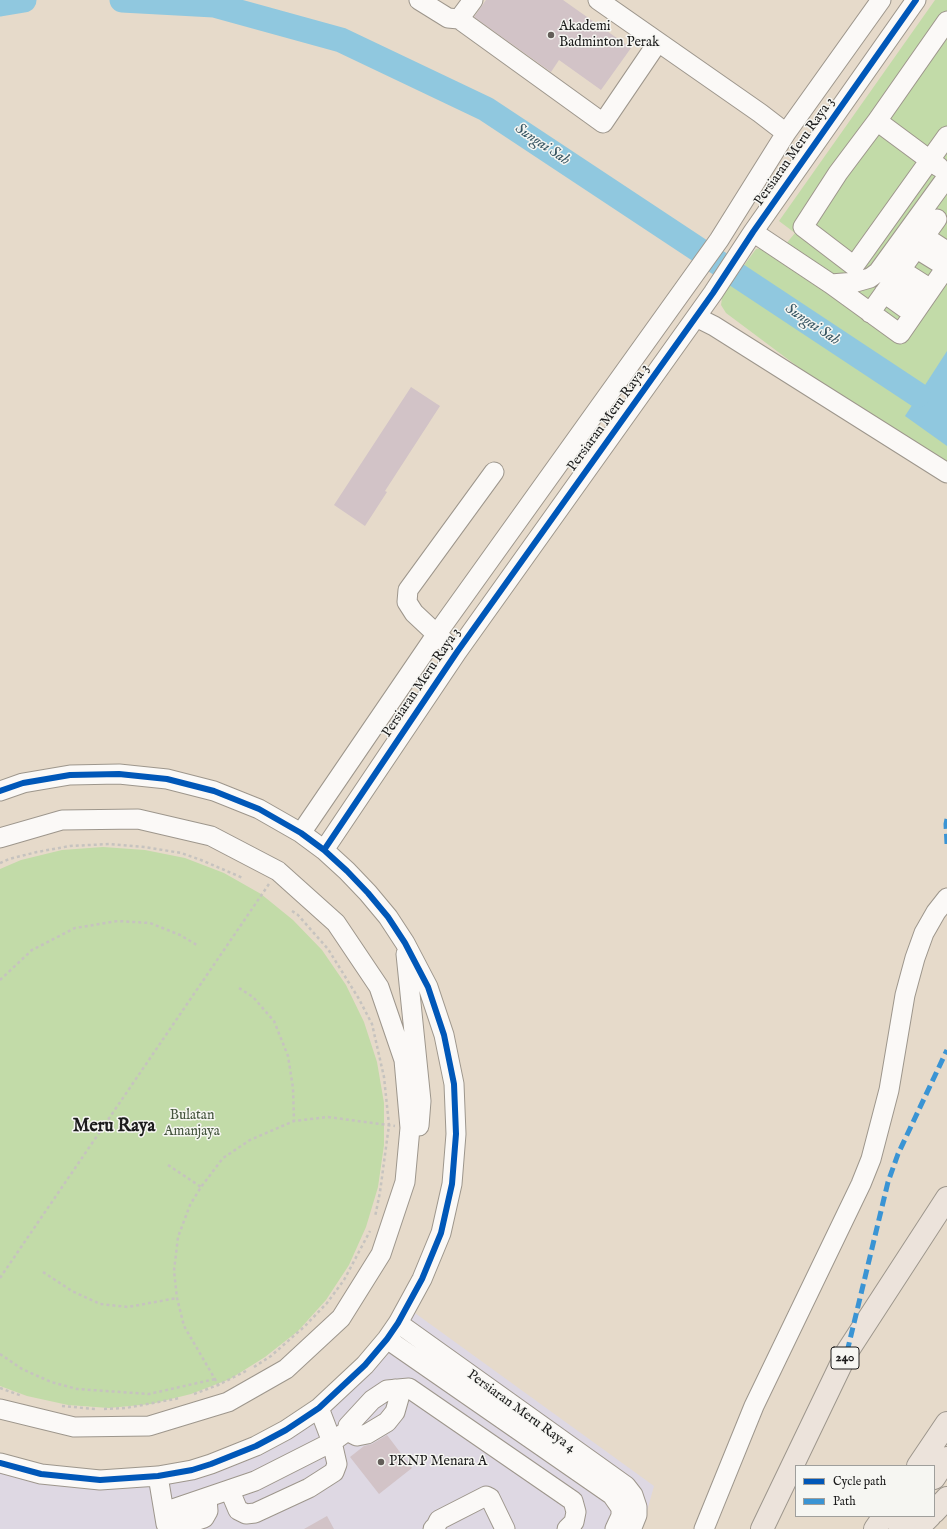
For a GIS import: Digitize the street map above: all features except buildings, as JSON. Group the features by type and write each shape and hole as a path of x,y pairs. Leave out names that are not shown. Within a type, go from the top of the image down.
{"main road":[{"name":"240","path":"762,1529 847,1352 947,1198"},
{"path":"919,1465 947,1423"},
{"path":"935,1476 947,1458"},
{"path":"935,1511 947,1498"},
{"path":"875,1529 883,1517"},
{"path":"900,1529 908,1517"},
{"path":"918,1529 929,1517"}],"street":[{"path":"419,0 448,18 459,19 603,123 658,42"},
{"path":"459,19 473,0"},
{"path":"598,0 786,133"},
{"name":"Persiaran Meru Raya 3","path":"301,833 436,636 719,240 786,133 881,0"},
{"name":"Persiaran Meru Raya 3","path":"324,850 457,652 713,293 753,232 916,0"},
{"path":"947,21 877,121 838,173 803,226 854,266 947,136"},
{"path":"877,121 947,173"},
{"path":"870,313 905,265 936,218 947,177"},
{"path":"831,284 856,282 870,278 936,218"},
{"path":"753,232 831,284 900,334 929,277"},
{"path":"905,265 929,277"},
{"path":"905,265 929,277"},
{"path":"905,265 929,277"},
{"path":"696,317 714,326 947,473"},
{"path":"457,652 436,636 414,613 407,602 408,590 494,472"},
{"path":"0,791 23,784 70,775 119,774 167,779 214,791 259,809 301,833 324,850 347,871 388,917 405,943 428,987 444,1035 454,1084 456,1134 452,1184 441,1233 422,1279 398,1323 386,1339 365,1365 319,1408 286,1430 256,1446 205,1466 158,1476 100,1480 41,1474 0,1463"},
{"path":"0,838 62,820 138,819 211,836 278,871 336,922 379,987 404,1060 410,1128 404,1182 381,1254 341,1318 286,1369 228,1402 149,1426 74,1427 0,1410"},
{"path":"704,1529 754,1406 864,1178 871,1159 889,1090 905,995 915,958 924,933 936,912 947,898"},
{"path":"404,1182 416,1162 421,1101 405,943"},
{"name":"Persiaran Meru Raya 4","path":"386,1339 629,1508 633,1495 626,1486 398,1323"},
{"path":"158,1476 167,1523 208,1498 255,1481 332,1442 347,1431 348,1426 372,1400 387,1390 408,1388 573,1501 576,1512 574,1522 567,1529"},
{"path":"347,1431 357,1436 367,1434 387,1422 395,1412 399,1398 395,1389"},
{"path":"230,1491 238,1510 246,1514 255,1513 309,1488 334,1472 337,1464 332,1442 319,1408"},
{"path":"436,1527 467,1505 488,1496 505,1529"},
{"path":"615,1529 621,1516 629,1508 637,1514 630,1529"}],"path":[{"path":"0,863 8,859 70,846 110,844 145,847 180,853 201,860 243,878"},
{"path":"0,1278 278,871"},
{"path":"292,911 298,915 328,949 372,1024 384,1078 389,1125 375,1218"},
{"path":"0,980 32,950 75,928 118,921 150,923 180,935 197,945"},
{"path":"239,988 253,997 274,1021 288,1056 293,1088 294,1121"},
{"path":"228,1402 184,1326 177,1298 174,1271 178,1237 190,1205 201,1187 223,1158 250,1140 294,1121 328,1117 410,1128"},
{"path":"168,1165 201,1187"},
{"path":"188,1396 218,1385 250,1370 271,1356 305,1326 327,1303 344,1280 374,1225"},
{"path":"43,1272 72,1291 100,1304 128,1307 177,1298"},
{"path":"0,1354 22,1369 50,1382 78,1389 149,1394 215,1379"},
{"path":"0,1388 23,1397"},
{"path":"56,1405 93,1409 126,1408 181,1398"}],"shaded area":[{"path":"408,1308 654,1486 642,1529 0,1529 0,1461 45,1474 218,1463 362,1370"}],"green space":[{"path":"935,0 947,0 947,467 841,399 726,313 721,305 722,298 728,287 756,249 762,248 775,257 795,233 779,221"},
{"name":"Bulatan Amanjaya","path":"103,847 145,850 185,858 224,873 261,894 293,920 322,950 346,985 364,1022 377,1062 384,1103 384,1145 378,1187 366,1227 349,1265 326,1300 298,1331 265,1357 230,1379 191,1394 151,1404 109,1408 68,1405 27,1396 0,1386 0,869 21,860 62,850"}],"water":[{"path":"947,351 947,446 905,416"}],"waterway":[{"name":"Sungai Sah","path":"0,4 24,0"},
{"name":"Sungai Sah","path":"122,0 214,5 341,40 486,109 918,395"}],"marked path":[{"path":"947,819 947,844"},
{"path":"847,1352 888,1182 898,1154 947,1050"}],"cycle path":[{"path":"324,850 457,652 713,293 753,232 916,0"},
{"path":"0,791 23,783 70,775 119,774 167,779 214,791 259,809 301,833 324,850 347,871 388,917 405,943 428,987 444,1035 454,1084 456,1134 452,1184 441,1233 422,1279 398,1323 387,1339 365,1365 319,1408 286,1430 256,1446 192,1470 158,1476 100,1480 41,1474 0,1463"}],"place":[{"name":"Akademi Badminton Perak","path":"551,35"},
{"name":"PKNP Menara A","path":"381,1462"}],"district":[{"name":"Meru Raya","path":"114,1127"}]}
